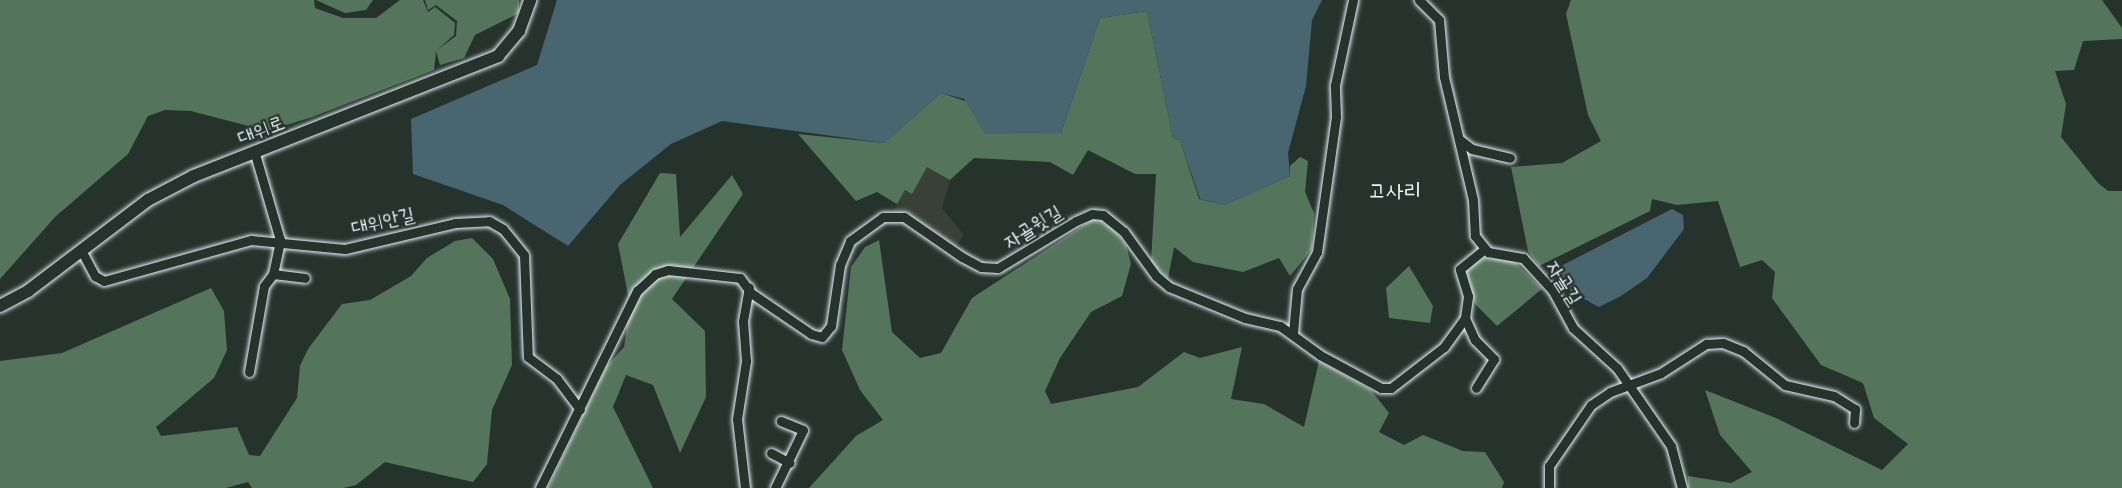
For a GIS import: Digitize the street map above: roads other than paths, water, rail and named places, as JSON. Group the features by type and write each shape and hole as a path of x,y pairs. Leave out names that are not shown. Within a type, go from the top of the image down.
{"main road":[{"name":"대위로","path":"0,306 28,291 81,250 174,186 498,56 519,31 530,0"}],"street":[{"path":"1293,333 1297,289 1317,252 1336,117 1335,85 1353,0"},
{"path":"1419,0 1439,20 1444,77 1473,200 1475,236 1485,249 1460,269 1468,296 1465,318 1475,340 1494,359 1476,388"},
{"path":"1459,139 1472,149 1510,158"},
{"path":"249,372 264,286 273,273 280,240 255,154"},
{"name":"자골윗길","path":"580,409 624,314 637,291 655,274 676,270 740,278 749,288 811,334 822,337 831,326 840,265 849,241 883,217 904,217 962,257 981,267 998,268 1092,214 1114,222 1169,287 1293,333 1320,355 1381,388 1392,388 1444,347 1465,318"},
{"name":"대위안길","path":"81,250 95,276 104,281 251,240 280,240 345,249 455,223 489,221 514,240 524,255 528,357 557,379 580,409"},
{"name":"자골길","path":"1485,249 1528,262 1553,291 1573,328 1617,368 1671,446 1682,488"},
{"path":"273,273 305,278"},
{"path":"745,488 737,419 746,362 743,321 749,288"},
{"path":"1549,488 1549,466 1576,422 1591,405 1661,373 1706,344 1723,343 1759,360 1762,368 1785,386 1834,396 1856,409 1854,423"},
{"path":"540,488 580,409"},
{"path":"775,488 790,463 803,430 781,421"},
{"path":"771,453 790,463"}],"water":[{"path":"557,0 1322,0 1312,20 1306,86 1288,153 1290,176 1224,205 1200,199 1180,140 1173,138 1147,11 1100,18 1061,133 985,134 964,99 941,93 884,143 722,121 671,144 620,185 568,246 503,205 413,174 411,119 537,65"},
{"path":"1672,209 1683,215 1684,229 1647,278 1621,296 1599,307 1571,292 1555,269"}],"district":[{"name":"고사리","path":"1395,191"}]}
